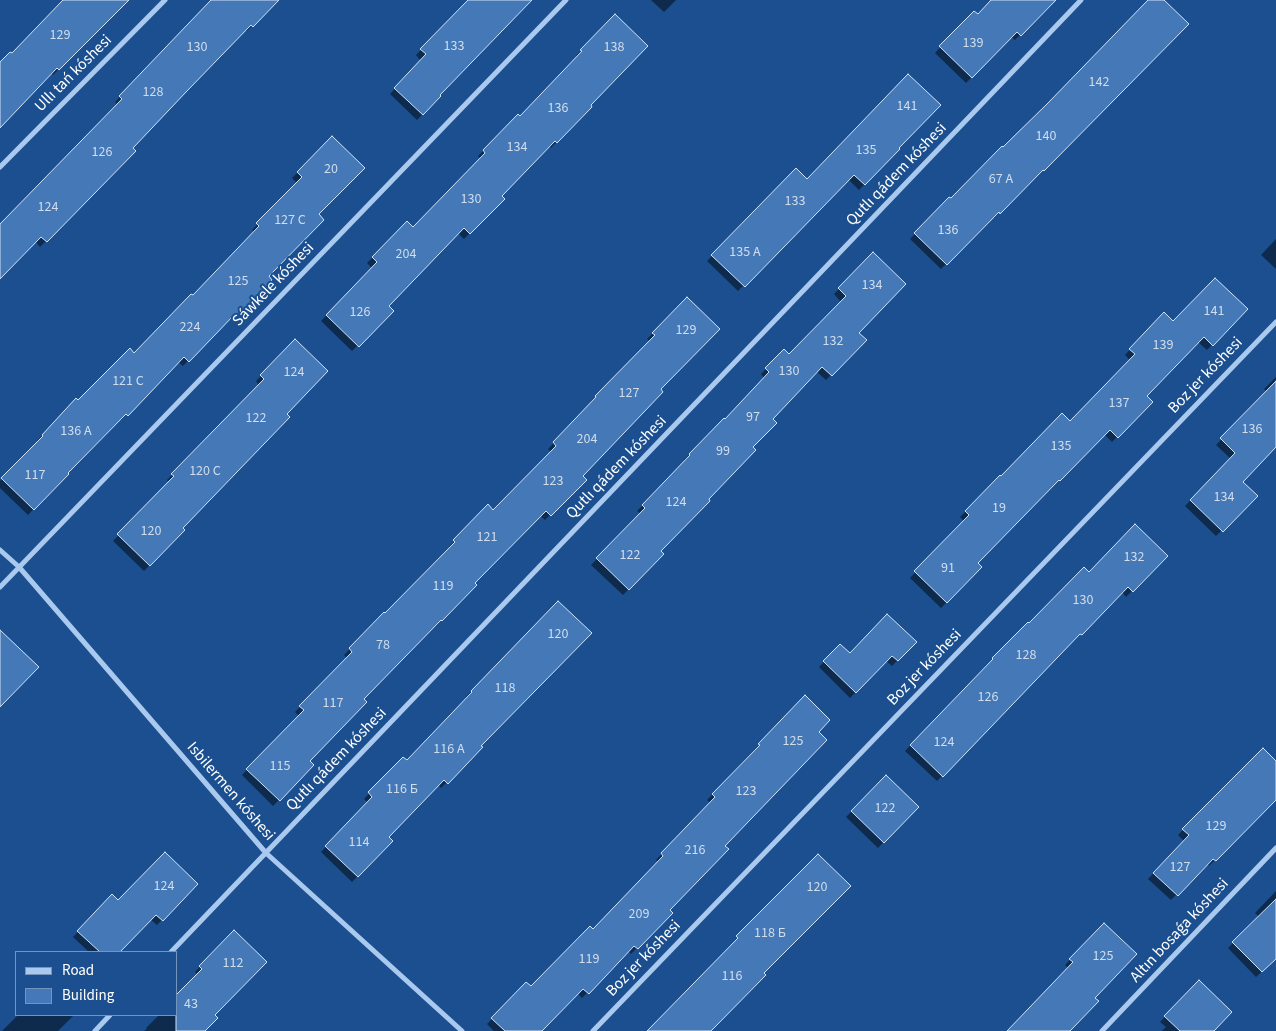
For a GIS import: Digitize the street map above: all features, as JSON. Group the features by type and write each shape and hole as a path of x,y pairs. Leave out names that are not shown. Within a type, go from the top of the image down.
{"street":[{"name":"Ullı tań kóshesi","path":"0,167 165,0"},
{"name":"Sáwkele kóshesi","path":"0,587 566,0"},
{"name":"Qutlı qádem kóshesi","path":"171,951 1081,0"},
{"name":"Boz jer kóshesi","path":"593,1031 1276,322"},
{"name":"Isbilermen kóshesi","path":"0,550 19,567 266,853 462,1031"},
{"name":"Altın bosaǵa kóshesi","path":"1102,1031 1276,848"},
{"path":"95,1031 109,1016"}],"building":[{"path":"63,0 129,0 59,70 57,68 0,128 0,62 10,52 12,53"},
{"path":"211,0 279,0 253,27 251,25 187,91 133,148 136,151 47,242 41,237 0,279 0,224 122,99 119,96"},
{"path":"468,0 532,0 423,115 394,88 426,54 420,49"},
{"path":"991,0 1056,0 1021,36 1017,32 972,78 939,46 974,11 978,14"},
{"path":"1148,0 1164,0 1189,24 1044,171 1000,214 999,212 947,265 914,233 1047,104"},
{"path":"615,14 648,46 557,143 555,141 502,196 505,199 470,234 464,228 389,306 394,311 359,347 326,315 377,262 372,257 407,221 413,227 485,153 483,150 518,114 520,116"},
{"path":"908,74 941,105 865,185 854,175 745,287 711,255 796,168 807,179"},
{"path":"332,136 365,168 319,214 324,220 269,276 272,280 237,316 235,314 189,362 184,357 128,416 126,414 68,473 34,510 1,478 43,436 76,398 78,400 130,348 134,353 191,294 193,295 259,226 256,223 302,177 297,172"},
{"path":"873,252 906,284 859,333 867,340 832,376 822,367 773,419 777,423 753,447 756,450 661,551 664,554 629,590 596,558 645,508 642,505 689,454 769,372 765,368 784,349 789,354 846,296 838,288"},
{"path":"1215,278 1248,309 1213,346 1204,337 1147,396 1153,402 1118,438 1110,430 978,563 982,567 947,603 914,571 969,515 965,511 1062,413 1070,421 1135,354 1129,349 1164,312 1173,321"},
{"path":"687,297 720,329 661,389 663,392 583,476 587,480 551,516 546,511 475,583 477,585 364,699 367,702 310,761 314,765 280,801 246,769 304,710 299,706 352,652 349,648 455,542 453,540 488,504 493,510 556,446 553,442 655,335 652,333"},
{"path":"295,339 328,371 287,414 290,417 183,528 185,530 150,566 117,534 174,476 171,474 264,379 260,375"},
{"path":"1276,381 1276,447 1243,482 1258,496 1223,532 1190,500 1235,453 1220,438"},
{"path":"1135,524 1168,556 1133,592 1128,587 1082,635 1080,634 943,777 910,745 1028,622 1084,567 1089,572"},
{"path":"558,601 592,633 481,746 483,747 448,784 444,780 389,837 393,841 358,877 325,846 372,797 368,792 403,757 407,760"},
{"path":"887,614 917,642 898,661 892,656 856,693 823,661 840,644 850,653"},
{"path":"0,630 39,667 0,707"},
{"path":"805,695 830,720 819,732 827,740 725,846 729,849 670,910 673,913 638,949 634,946 589,994 583,989 542,1031 505,1031 491,1018 526,982 531,986 590,926 593,929 663,856 661,853 715,797 712,794"},
{"path":"1263,748 1276,761 1276,800 1216,861 1213,859 1178,896 1153,873 1189,835 1182,829"},
{"path":"886,775 919,807 884,843 851,811"},
{"path":"165,852 198,884 163,921 156,915 121,951 99,951 77,931 112,894 118,900"},
{"path":"818,854 851,886 764,973 766,975 711,1031 647,1031 738,938 736,936"},
{"path":"1276,899 1276,959 1262,972 1232,942"},
{"path":"1104,923 1137,954 1095,998 1099,1001 1070,1031 1007,1031 1073,962 1069,959"},
{"path":"234,930 267,962 215,1015 218,1018 205,1031 176,1031 178,993 202,969 199,966"},
{"path":"1199,980 1232,1012 1214,1031 1180,1031 1164,1016"}]}
